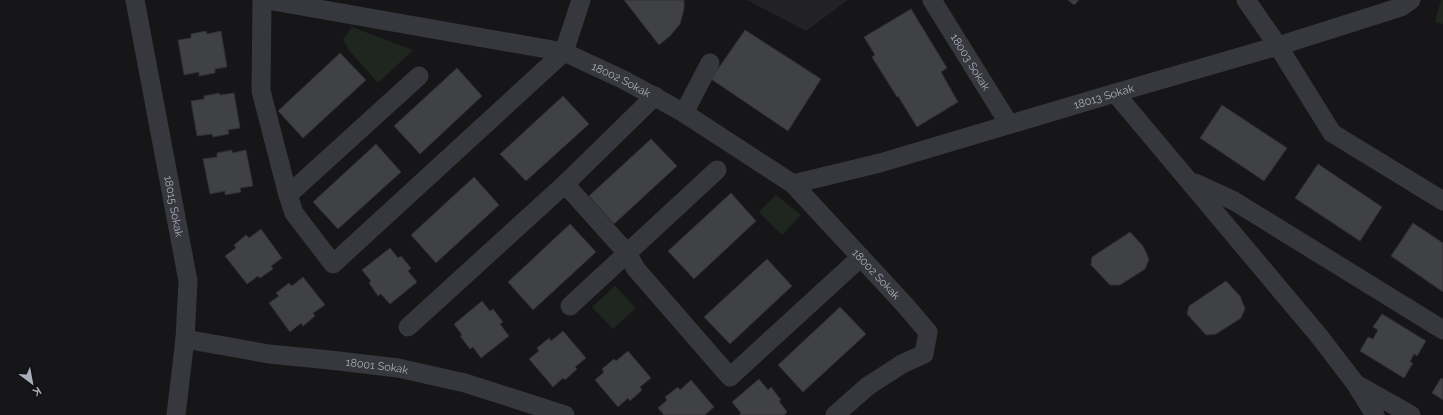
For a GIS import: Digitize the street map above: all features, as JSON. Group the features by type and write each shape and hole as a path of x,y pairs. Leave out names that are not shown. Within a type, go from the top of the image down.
{"street":[{"name":"18015 Sokak","path":"135,0 188,281 185,339 176,415"},
{"path":"262,0 261,91 288,196 294,213 333,264 564,52 581,0"},
{"name":"18002 Sokak","path":"267,0 564,52 655,96 684,113 793,184 928,332 924,354 902,364 868,386 836,415"},
{"name":"18003 Sokak","path":"932,0 1009,124"},
{"path":"1246,0 1278,46 1332,133 1443,201"},
{"name":"18013 Sokak","path":"793,184 880,163 1278,46 1401,7 1411,0"},
{"path":"684,113 710,62"},
{"path":"288,196 419,76"},
{"path":"1115,93 1319,336 1355,383 1374,415"},
{"path":"408,327 565,184 655,96"},
{"path":"570,306 717,170"},
{"path":"1188,179 1234,202 1443,330"},
{"path":"565,184 627,253 636,269 730,377 861,257"},
{"name":"18001 Sokak","path":"185,339 269,354 398,368 465,383 565,415"},
{"path":"1355,383 1411,415"}],"shaded area":[{"path":"747,0 848,0 806,31"},
{"path":"1441,0 1443,0 1443,24 1435,22"},
{"path":"352,27 413,50 378,83 348,49 343,39"},
{"path":"776,195 801,215 782,235 759,212"},
{"path":"615,286 636,308 613,329 592,307"}],"building":[{"path":"624,0 684,0 684,9 680,24 670,36 659,45"},
{"path":"1068,0 1079,0 1074,5"},
{"path":"911,9 947,68 941,72 958,102 917,127 872,57 875,55 864,37"},
{"path":"745,30 821,79 788,131 711,79"},
{"path":"206,31 207,34 221,31 227,67 215,69 215,73 199,76 199,72 184,75 178,40 191,38 191,34"},
{"path":"340,53 366,80 303,138 278,111"},
{"path":"457,68 482,96 420,154 394,126"},
{"path":"219,93 220,95 234,93 240,128 228,130 229,134 213,137 212,134 197,136 191,101 204,99 204,96"},
{"path":"563,96 589,124 526,181 500,154"},
{"path":"1222,105 1287,148 1264,181 1200,138"},
{"path":"651,139 677,166 614,224 589,196"},
{"path":"376,144 401,172 338,229 313,202"},
{"path":"232,150 232,153 246,150 253,186 240,188 241,192 225,195 225,191 210,194 203,159 217,157 217,153"},
{"path":"1318,164 1382,207 1360,241 1295,198"},
{"path":"474,177 499,205 436,263 411,235"},
{"path":"731,193 756,221 694,279 668,251"},
{"path":"1413,223 1443,243 1443,292 1391,256"},
{"path":"570,224 596,252 533,310 508,282"},
{"path":"261,229 282,258 271,266 273,269 260,278 258,276 247,284 225,256 236,248 234,245 246,235 249,238"},
{"path":"1130,232 1143,246 1149,259 1145,269 1120,285 1110,285 1091,265 1092,257"},
{"path":"390,248 398,258 401,256 411,268 408,271 417,282 390,304 381,294 378,296 369,283 371,281 362,270"},
{"path":"767,259 792,286 730,344 704,317"},
{"path":"303,277 325,305 313,313 315,316 303,326 301,323 290,332 269,303 279,296 276,293 289,283 292,286"},
{"path":"1226,281 1240,296 1245,309 1241,318 1216,334 1206,335 1187,314 1189,306"},
{"path":"482,301 490,311 493,309 503,322 500,324 509,336 481,358 473,347 470,349 460,336 462,335 454,324"},
{"path":"840,307 866,334 803,392 778,365"},
{"path":"1382,314 1426,341 1417,356 1414,354 1410,362 1413,363 1404,378 1360,351 1368,337 1373,339 1378,330 1373,327"},
{"path":"563,331 586,358 575,367 577,369 565,380 563,378 553,387 529,359 539,351 537,348 549,338 551,341"},
{"path":"628,351 651,378 640,387 642,390 630,401 628,398 618,407 595,380 604,372 602,369 614,359 616,361"},
{"path":"1441,378 1443,379 1443,400 1432,393"},
{"path":"759,379 768,390 771,387 781,400 779,401 787,412 784,415 739,415 741,413 732,402"},
{"path":"691,380 714,407 705,415 664,415 658,408 667,400 665,397 678,387 680,390"}]}
